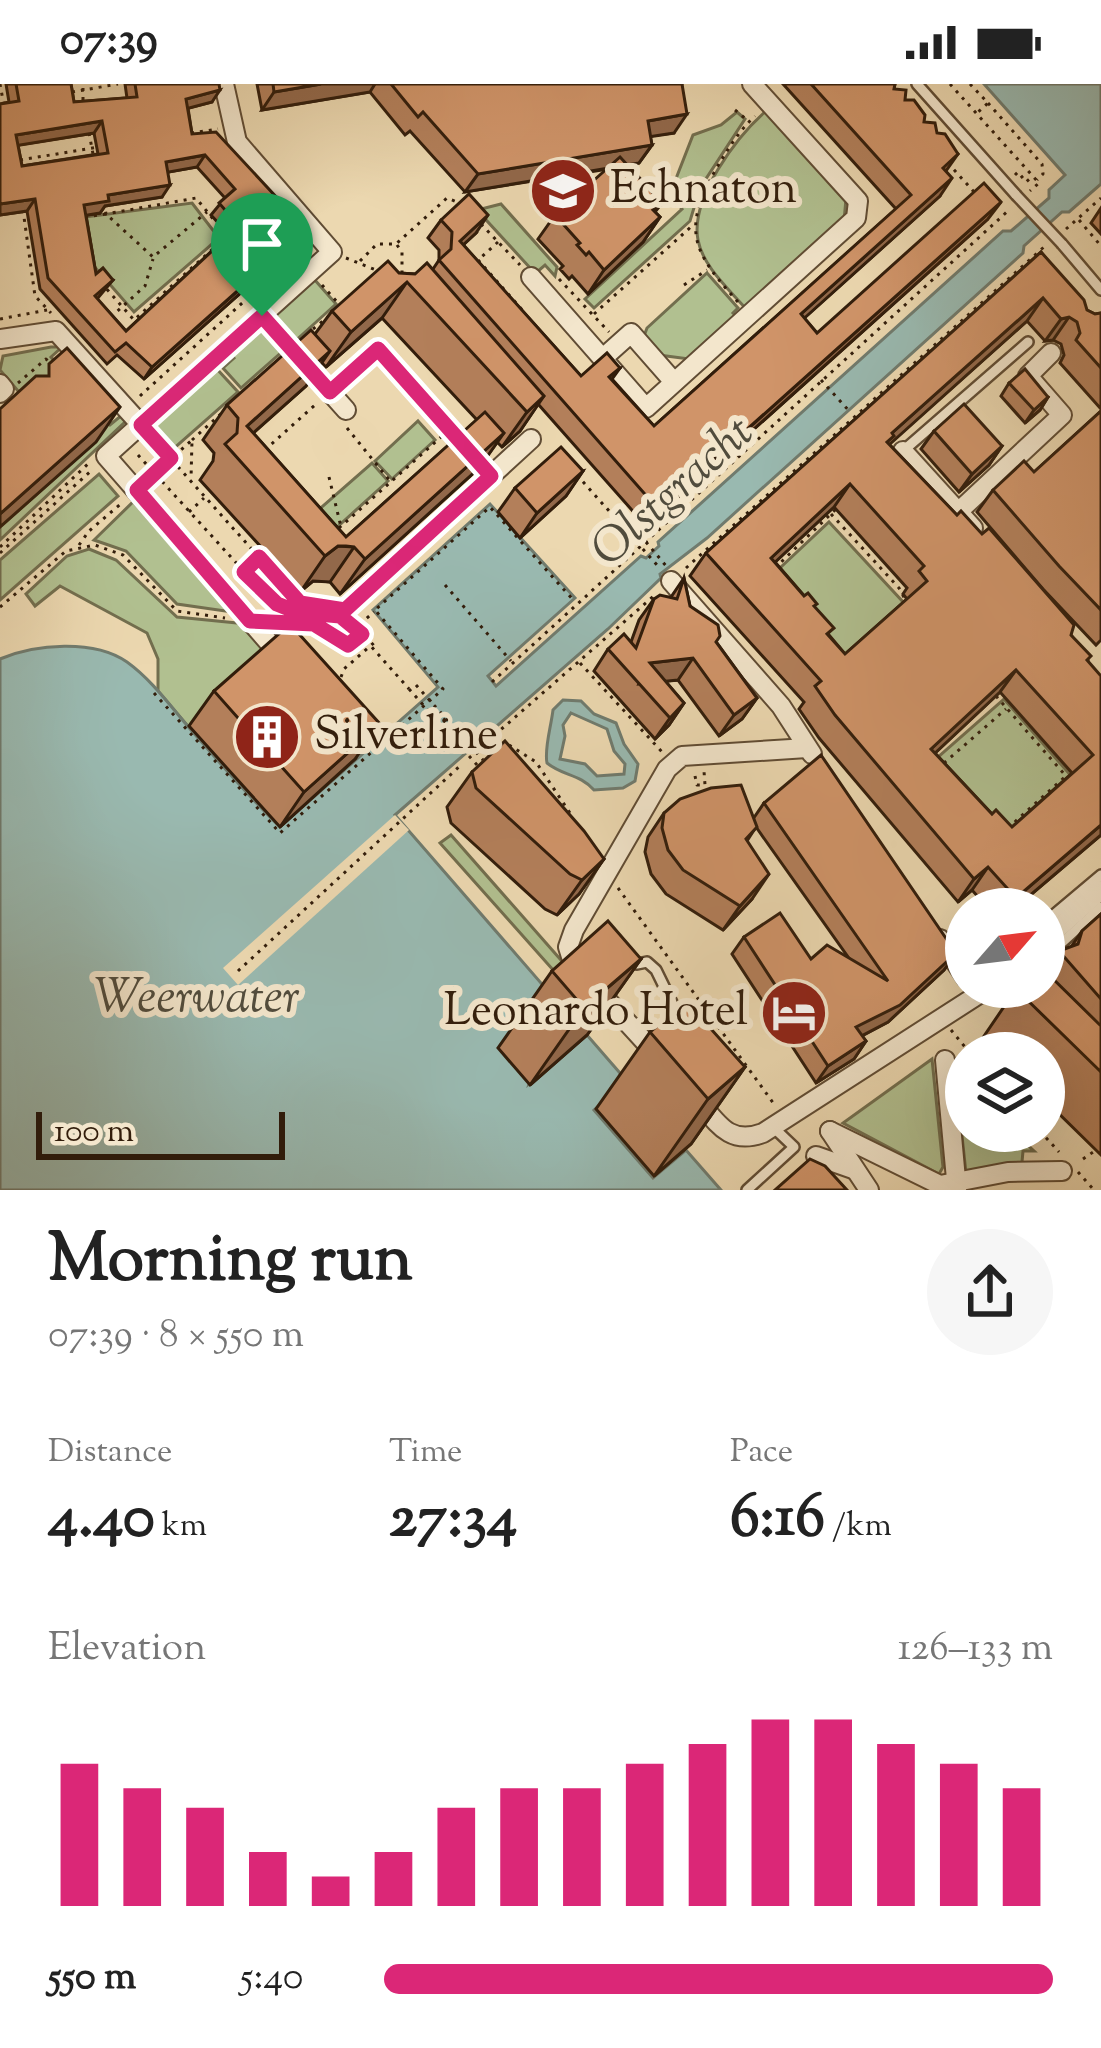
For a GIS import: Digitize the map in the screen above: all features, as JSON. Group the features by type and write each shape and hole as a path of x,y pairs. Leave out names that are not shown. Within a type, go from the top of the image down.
{"street":[{"path":"224,84 237,142 332,252 100,457 137,490 305,683"},
{"path":"538,285 646,408 856,218 858,201 752,84"},
{"path":"262,316 330,392 342,414"},
{"path":"0,339 56,331 141,425"},
{"path":"602,358 631,333 674,382"},
{"path":"958,512 1062,415 1028,376 1051,353"},
{"path":"348,617 531,439"},
{"path":"903,452 984,541"},
{"path":"670,577 781,706 820,766"},
{"path":"663,1062 573,963 568,947 574,930 667,769 682,755 807,748"},
{"path":"1065,922 1101,890"},
{"path":"925,916 945,946"},
{"path":"678,1078 728,1133 745,1139 958,1008"},
{"path":"869,1190 830,1131 940,1185 957,1187 1008,1172 1062,1171"},
{"path":"954,1152 957,1187"},
{"path":"816,1156 853,1169"}],"lane":[{"path":"916,84 1101,290"},
{"path":"903,452 1028,341"},
{"path":"2,389 18,405"},
{"path":"1065,905 1101,874"},
{"path":"1065,940 1101,907"},
{"path":"638,964 647,962 656,970 686,1032"},
{"path":"747,1190 794,1147 775,1117"}],"path":[{"path":"0,84 8,122"},
{"path":"64,94 82,87 118,84"},
{"path":"950,84 1039,183 1020,195"},
{"path":"970,84 1042,164 1043,174 1027,182 1017,174"},
{"path":"82,87 85,110"},
{"path":"750,315 708,268 694,224 699,200 736,134 769,103"},
{"path":"976,114 988,104"},
{"path":"735,110 748,122"},
{"path":"177,135 232,127"},
{"path":"88,129 97,170"},
{"path":"15,160 113,145"},
{"path":"939,153 984,203"},
{"path":"101,192 106,214 153,257"},
{"path":"359,262 377,244 396,244 447,198 458,200 538,285 561,278 619,344"},
{"path":"481,747 1101,198"},
{"path":"80,218 196,199 227,236 134,320 99,279"},
{"path":"22,206 35,296 64,327"},
{"path":"492,682 1012,208"},
{"path":"108,319 146,286 153,257 207,212"},
{"path":"1078,219 1101,246"},
{"path":"593,314 694,224"},
{"path":"133,402 295,255 297,238 311,226"},
{"path":"498,242 478,260 537,327"},
{"path":"396,244 404,259 405,281"},
{"path":"332,252 380,271"},
{"path":"684,285 708,268"},
{"path":"0,319 49,310"},
{"path":"251,461 378,349 464,445"},
{"path":"2,389 14,387 46,359 60,374"},
{"path":"821,379 860,423"},
{"path":"808,380 814,385"},
{"path":"342,414 391,482"},
{"path":"141,425 300,603 348,617 478,766"},
{"path":"329,477 341,526 450,429"},
{"path":"124,440 283,608 348,617 375,610 490,507 494,503 490,499"},
{"path":"0,607 51,562 79,545 192,440 191,480"},
{"path":"0,550 100,457"},
{"path":"0,550 100,457"},
{"path":"189,512 206,497"},
{"path":"776,567 847,499"},
{"path":"490,507 576,603"},
{"path":"831,514 899,588 907,603"},
{"path":"641,542 670,577"},
{"path":"79,545 123,555 177,611 314,624 348,645 362,634"},
{"path":"223,590 259,557"},
{"path":"445,586 512,663"},
{"path":"154,693 280,833 443,688 375,610"},
{"path":"341,677 373,643"},
{"path":"578,660 665,753"},
{"path":"416,685 484,761"},
{"path":"994,695 1068,779 1006,830"},
{"path":"932,775 1006,709"},
{"path":"493,736 500,745 506,743 536,762 571,809 570,824"},
{"path":"238,970 461,765"},
{"path":"696,779 697,785 704,785 704,768"},
{"path":"616,887 775,1117"},
{"path":"944,1019 954,1032"},
{"path":"1082,1159 1096,1150"}],"green space":[{"path":"767,110 846,199 844,221 747,310 705,260 697,223 718,169"},
{"path":"737,112 745,119 700,188 690,221 594,308 585,299 682,209 670,194 693,135 721,125"},
{"path":"192,203 219,238 134,312 92,264 85,217"},
{"path":"501,204 557,267 555,276 545,265 537,272 532,270 477,210"},
{"path":"707,273 738,308 733,313 738,318 689,359 659,355 644,336 647,328"},
{"path":"314,279 336,304 293,343 275,314"},
{"path":"263,330 284,350 241,388 223,368 234,358 231,354"},
{"path":"62,347 51,357 110,425 122,415 126,421 0,540 0,527 95,442 25,399 0,370 3,356"},
{"path":"216,368 238,392 171,451 149,427"},
{"path":"418,421 435,440 392,479 375,461"},
{"path":"372,463 388,481 324,539 307,520"},
{"path":"99,474 118,496 0,600 0,560"},
{"path":"137,498 239,613 177,604 126,551 94,540"},
{"path":"829,522 904,603 840,663 765,582"},
{"path":"89,549 116,560 177,617 247,624 274,654 192,731 158,691 158,659 147,633 60,586 35,606 26,594 67,556"},
{"path":"1004,699 1073,778 999,844 929,765"},
{"path":"451,835 582,984 570,989 440,843"},
{"path":"932,1059 943,1167 939,1174 843,1123"},
{"path":"964,1152 1023,1152 1022,1162 966,1173"}],"water":[{"name":"Weerwater","path":"984,84 1101,84 1101,184 1069,212 1062,212 1024,246 1023,253 707,538 660,574 608,629 395,815 554,998 529,1084 587,1035 626,1080 594,1110 653,1178 686,1150 721,1190 0,1190 0,659 64,646 98,650 127,662 280,827 438,687 373,610 490,504 575,598 488,676 496,686 641,556 646,558 658,542 1003,231 1011,231 1049,198 1049,190 1065,175"},
{"path":"563,700 581,701 594,714 616,723 638,764 635,781 623,788 594,790 547,763 553,710","holes":["571,713 607,729 614,751 625,764 624,774 597,776 585,764 560,759 563,725"]}],"pier":[{"path":"395,815 409,830 238,985 223,968"}],"building":[{"path":"16,84 71,84 74,102 137,97 135,84 219,84 220,90 186,99 192,134 216,132 292,214 268,240 280,253 152,367 126,343 115,352 48,278 35,199 0,204 0,104 19,101","holes":["102,121 108,153 22,166 16,135","205,155 235,189 219,203 239,226 126,331 95,296 113,280 103,268 96,274 84,205 109,201 108,195 170,185 166,162"]},
{"path":"273,84 321,84 274,92"},
{"path":"391,84 682,84 687,114 648,121 652,145 478,174"},
{"path":"811,84 895,84 894,89 906,90 905,100 914,100 925,115 924,122 935,123 937,133 945,134 958,154 943,168 952,178 801,314 817,333 984,183 1001,202 658,509 439,260 451,249 452,232 441,220 469,194 488,215 460,241 581,376 607,353 620,368 609,377 654,426 911,195"},
{"path":"620,157 662,203 653,210 660,217 604,270 555,215"},
{"path":"1041,252 1084,300 1087,310 1101,313 1101,368 1076,340 1080,333 1077,322 1061,319 1043,298 887,442 957,515 961,511 982,534 989,528 1074,625 1071,635 1091,656 1087,660 1101,676 1101,825 1028,888 1007,888 988,867 974,879 835,715 815,686 821,681 706,553","holes":["850,484 924,566 919,571 927,581 845,654 827,634 834,628 814,606 817,604 771,558","1016,670 1093,755 1012,827 996,810 992,814 931,749"]},
{"path":"388,261 399,273 415,274 427,263 544,396 527,412 407,282 351,332 332,311"},
{"path":"311,330 330,351 247,426 346,537 485,412 504,433 365,559 354,547 346,546 325,556 225,444 237,433 238,418 227,405"},
{"path":"67,348 120,407 0,514 0,409 36,376 49,376 49,364"},
{"path":"1025,369 1048,397 1034,410 1009,383"},
{"path":"964,404 1002,446 972,474 934,431"},
{"path":"1101,411 1101,610 993,490 1024,461 1034,472"},
{"path":"561,447 583,471 537,513 515,488"},
{"path":"684,578 690,606 718,625 716,642 757,698 734,715 693,658 650,663 684,703 670,718 608,649 624,634 636,648 654,599 660,595 677,599"},
{"path":"290,624 380,724 304,792 214,691"},
{"path":"505,741 604,859 582,880 476,788 472,772"},
{"path":"821,755 945,937 945,963 900,1005 856,1027 866,1041 828,1066 744,937 780,913 811,959 827,945 888,981 764,803"},
{"path":"741,785 757,827 746,839 769,874 740,906 683,870 668,850 662,828 664,813 680,799 711,788"},
{"path":"1101,914 1101,999 1065,958 1065,949 1078,944 1082,931"},
{"path":"608,921 641,959 584,1008 552,971"},
{"path":"1065,991 1101,1026 1101,1072 1065,1032 1035,1008 1065,1008"},
{"path":"686,1001 745,1067 708,1099 650,1032"},
{"path":"810,1159 825,1166 847,1190 775,1190"}],"place":[{"name":"Echnaton","path":"563,191"},
{"name":"Silverline","path":"267,737"},
{"name":"Leonardo Hotel","path":"794,1013"}],"route":[{"path":"262,316 330,392 378,349 491,476 345,610 300,603 259,557 244,572 283,608 347,619 362,634 348,645 314,624 250,621 137,490 171,458 141,425 262,316"}],"water label":[{"name":"Olstgracht","path":"674,493"}]}
